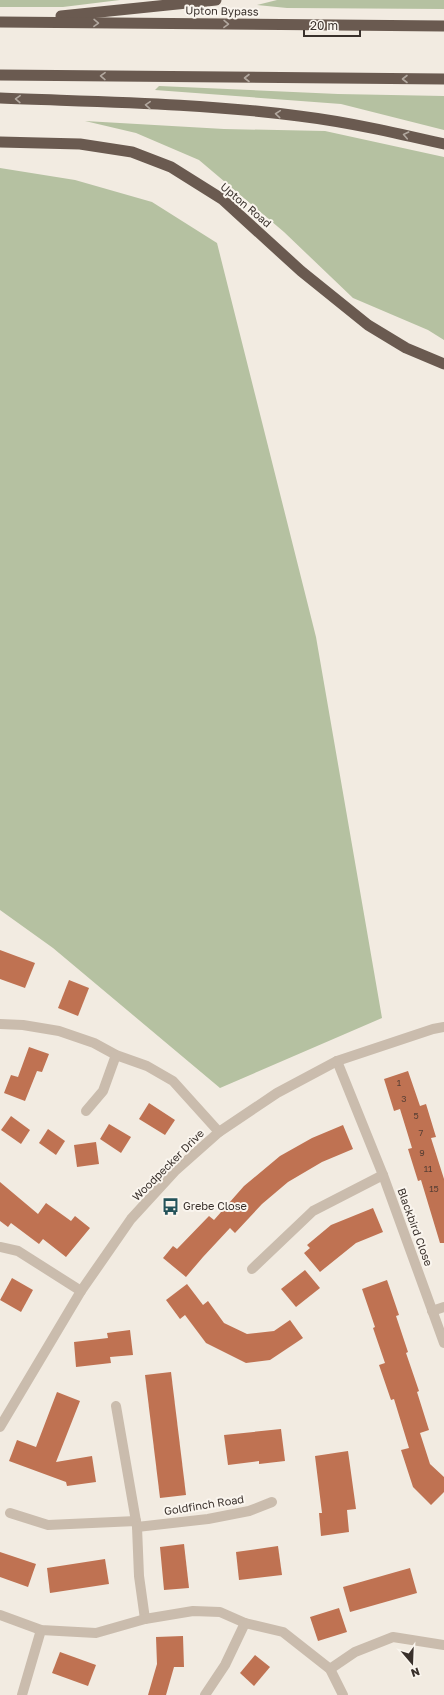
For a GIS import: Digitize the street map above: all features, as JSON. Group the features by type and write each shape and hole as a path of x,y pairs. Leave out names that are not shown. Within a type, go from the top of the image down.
{"highway":[{"path":"0,22 216,0"},
{"name":"Upton Bypass","path":"0,22 444,26"},
{"path":"0,75 444,79"},
{"path":"0,98 181,107 297,116 373,128 444,144"},
{"name":"Upton Road","path":"0,142 80,144 132,152 171,167 222,199 301,271 368,325 406,348 444,364"}],"street":[{"path":"0,1024 23,1025 59,1030 94,1043 116,1055 147,1066 173,1081 219,1132"},
{"name":"Woodpecker Drive","path":"0,1427 81,1291 131,1219 175,1171 219,1132 277,1093 337,1061 433,1029 444,1027"},
{"path":"86,1111 103,1091 116,1055"},
{"name":"Blackbird Close","path":"337,1061 383,1175 444,1343"},
{"path":"252,1269 313,1211 383,1175"},
{"path":"0,1247 18,1251 81,1291"},
{"path":"432,1311 444,1307"},
{"path":"116,1406 137,1524 139,1576 145,1619"},
{"name":"Goldfinch Road","path":"10,1513 48,1525 137,1524 208,1519 249,1512 272,1502"},
{"path":"0,1615 41,1630 96,1632 145,1619 193,1611 220,1612 245,1623 282,1632 330,1670 343,1695"},
{"path":"205,1695 225,1665 245,1623"},
{"path":"22,1695 41,1630"},
{"path":"330,1670 355,1652 393,1637 444,1645"}],"green space":[{"path":"0,0 120,0 63,7 0,7"},
{"path":"277,0 444,0 444,9 287,8 257,5"},
{"path":"159,86 338,94 444,96 444,130 341,104 155,90"},
{"path":"85,121 224,129 325,131 444,157 444,340 428,330 353,298 284,232 199,160 136,133"},
{"path":"0,168 75,180 152,202 217,243 316,637 382,1018 220,1088 53,948 0,910"}],"building":[{"path":"0,950 35,963 25,988 0,979"},
{"path":"69,980 89,988 78,1016 58,1008"},
{"path":"29,1047 49,1054 42,1072 37,1071 25,1101 4,1093 11,1075 18,1077"},
{"path":"408,1071 420,1106 426,1104 436,1137 431,1138 444,1179 444,1243 440,1243 421,1180 418,1181 408,1149 412,1148 400,1109 394,1111 384,1079"},
{"path":"149,1103 175,1120 165,1135 139,1119"},
{"path":"11,1116 30,1130 21,1144 1,1130"},
{"path":"109,1124 131,1137 121,1153 100,1139"},
{"path":"343,1125 353,1149 322,1162 288,1182 262,1204 235,1233 230,1228 186,1277 163,1258 173,1246 177,1249 209,1216 214,1220 244,1186 280,1156 312,1138"},
{"path":"48,1129 65,1141 56,1155 39,1143"},
{"path":"96,1142 99,1164 77,1167 74,1145"},
{"path":"0,1182 38,1214 46,1203 71,1221 75,1216 90,1228 66,1257 43,1239 39,1244 11,1223 8,1227 0,1221"},
{"path":"373,1208 383,1232 356,1243 320,1272 304,1253 310,1248 307,1245 331,1225"},
{"path":"305,1270 320,1288 296,1307 281,1289"},
{"path":"12,1278 33,1290 21,1312 0,1300"},
{"path":"387,1280 399,1315 396,1316 408,1352 406,1353 419,1391 417,1392 429,1430 420,1433 430,1464 444,1477 444,1492 431,1505 413,1487 401,1450 409,1448 394,1399 391,1400 379,1365 385,1363 362,1289"},
{"path":"187,1284 203,1305 208,1301 224,1323 247,1334 274,1331 290,1320 303,1338 270,1360 246,1363 206,1343 185,1315 180,1319 166,1300"},
{"path":"130,1330 133,1355 110,1357 111,1363 76,1367 74,1342 108,1338 107,1333"},
{"path":"171,1372 186,1495 160,1498 145,1375"},
{"path":"57,1392 80,1401 56,1462 92,1456 96,1482 67,1486 66,1482 9,1461 17,1440 36,1447"},
{"path":"281,1429 285,1461 259,1464 259,1461 228,1465 224,1435"},
{"path":"348,1451 356,1509 347,1510 349,1532 321,1536 319,1513 322,1513 315,1456"},
{"path":"184,1544 189,1588 164,1590 160,1547"},
{"path":"278,1546 282,1575 239,1580 236,1552"},
{"path":"0,1552 36,1564 28,1587 0,1577"},
{"path":"105,1559 109,1584 50,1593 47,1568"},
{"path":"410,1568 417,1593 350,1612 343,1587"},
{"path":"339,1608 347,1632 318,1641 310,1617"},
{"path":"183,1636 184,1667 174,1667 166,1695 148,1695 157,1664 156,1637"},
{"path":"60,1652 96,1665 88,1686 52,1673"},
{"path":"255,1655 270,1667 254,1686 240,1673"}],"place":[{"name":"Grebe Close","path":"170,1206"}]}
